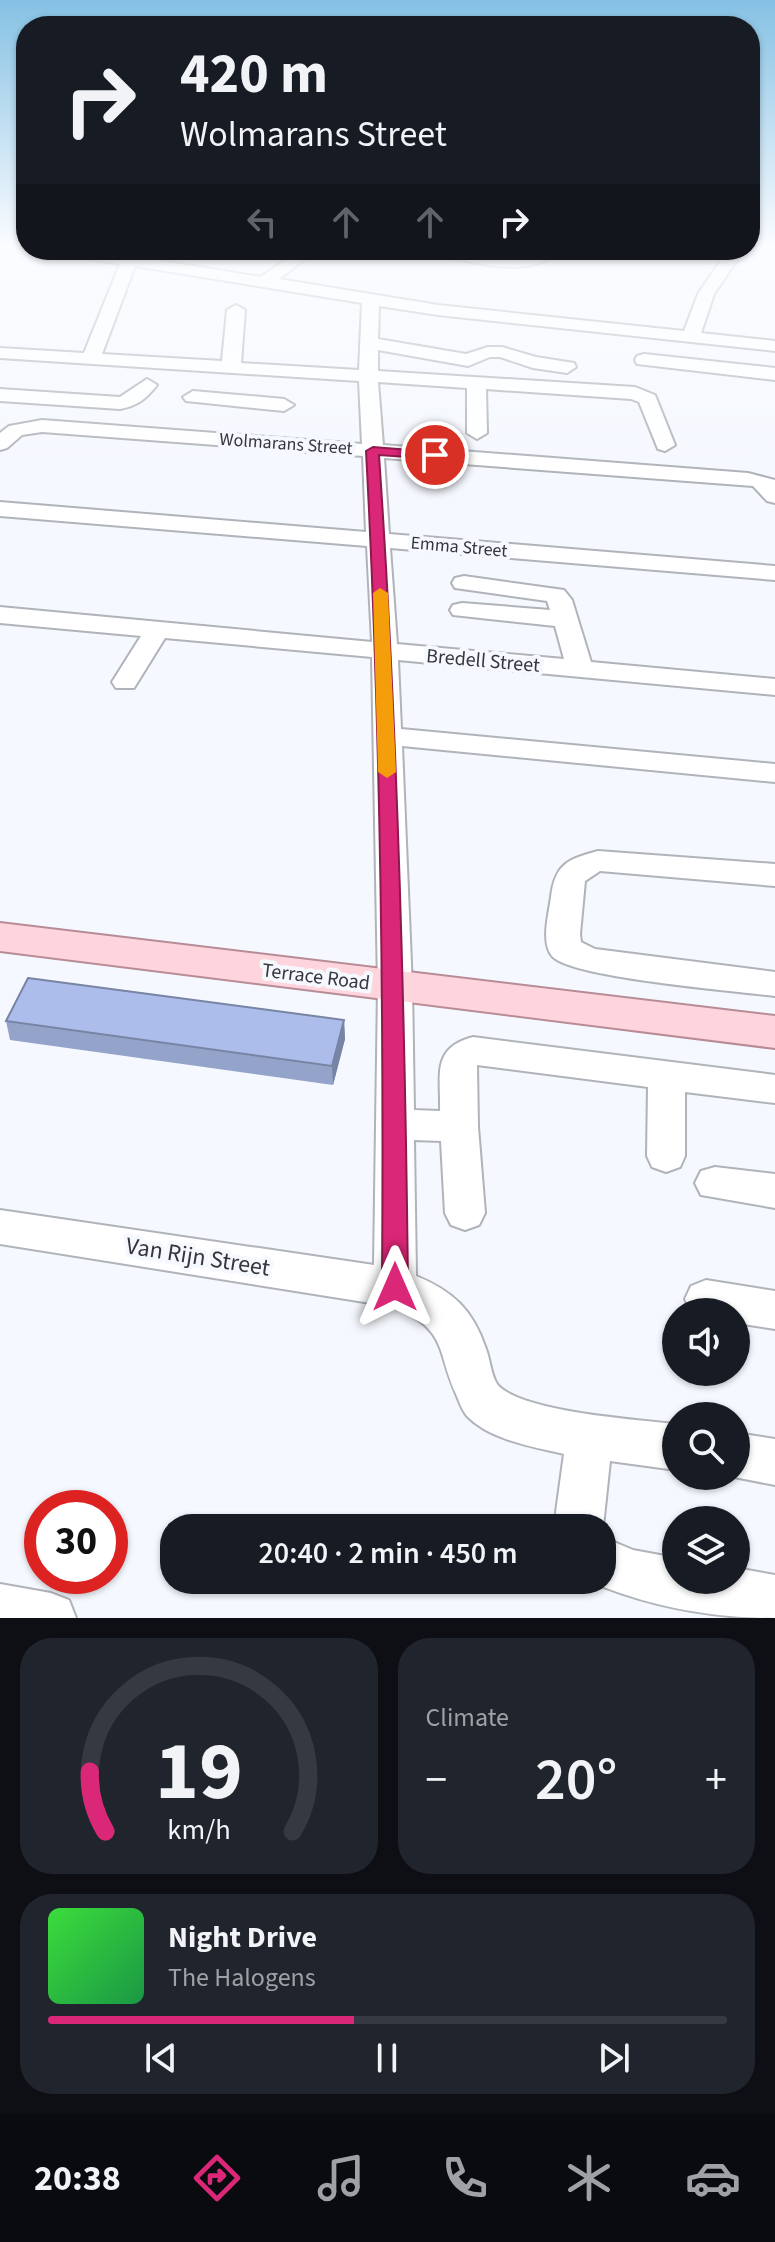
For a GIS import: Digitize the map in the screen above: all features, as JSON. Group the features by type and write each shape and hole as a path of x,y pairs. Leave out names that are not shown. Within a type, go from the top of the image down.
{"main road":[{"name":"Terrace Road","path":"0,937 767,1031"}],"street":[{"path":"91,359 107,319"},
{"path":"231,368 235,319"},
{"path":"369,319 368,375 385,652 395,987 395,1287"},
{"path":"527,319 775,346"},
{"path":"691,337 697,319"},
{"path":"367,343 468,360 488,352 502,352 533,362 567,367"},
{"path":"0,353 476,381 644,395 665,445"},
{"path":"644,360 775,374"},
{"path":"476,381 477,433"},
{"path":"244,441 284,405 286,383"},
{"path":"0,395 120,403 131,401 147,385"},
{"path":"193,397 284,405"},
{"name":"Wolmarans Street","path":"0,444 16,430 42,426 748,479 764,482 775,496"},
{"name":"Emma Street","path":"0,509 775,573"},
{"path":"464,583 555,595 560,600 592,677"},
{"path":"462,610 566,619"},
{"name":"Bredell Street","path":"0,615 385,652 592,677"},
{"path":"125,682 156,632"},
{"path":"434,676 592,677 769,696"},
{"path":"386,736 775,773"},
{"path":"767,1031 768,983 589,960 565,949 563,934 569,878 581,867 598,861 775,875"},
{"path":"465,1213 457,1070 459,1059 465,1053 775,1089"},
{"path":"666,1156 667,1077"},
{"path":"395,1124 459,1127"},
{"path":"715,1183 775,1191"},
{"name":"Van Rijn Street","path":"0,1227 395,1287 437,1305 455,1322 474,1384 482,1400 498,1414 516,1421 662,1445"},
{"path":"750,1306 775,1310"},
{"path":"580,1514 590,1435"},
{"path":"750,1458 775,1462"},
{"path":"616,1568 633,1575 775,1600"},
{"path":"0,1609 51,1618"}],"building":[{"path":"28,978 344,1020 332,1066 6,1021"}],"slow traffic":[{"path":"380,593 385,652 387,772"}],"route":[{"path":"395,1287 395,987 385,652 373,451 435,455"}]}
